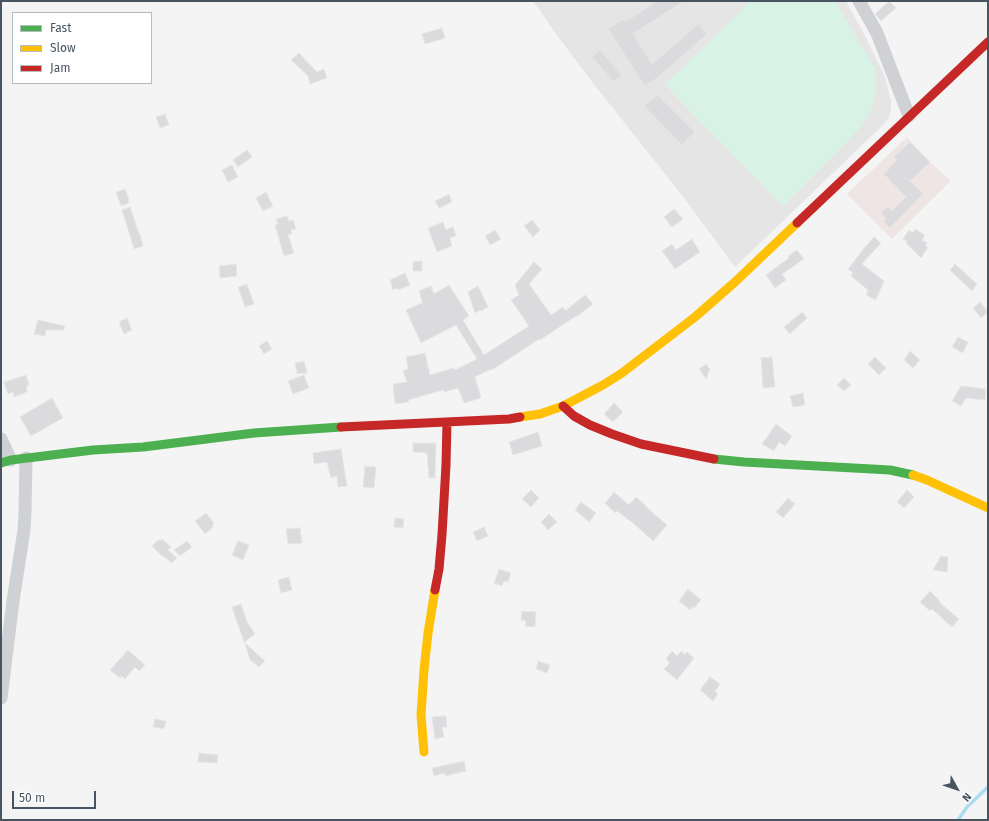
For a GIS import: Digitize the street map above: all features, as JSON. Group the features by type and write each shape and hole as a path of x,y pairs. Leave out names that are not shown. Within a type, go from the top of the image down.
{"street":[{"path":"859,1 877,33 909,116"},
{"path":"1,439 6,462 26,458 93,450 143,447 254,433 335,427 509,419 540,414 563,406 622,373 695,317 735,282 988,42"},
{"path":"563,406 574,416 590,425 641,444 709,458 744,462 890,470 911,474 927,480 988,508"},
{"path":"424,752 421,715 424,670 428,633 439,569 446,465 447,422"},
{"path":"1,698 26,512 26,458"}],"shaded area":[{"path":"533,1 846,1 885,77 891,101 889,117 884,124 735,267 684,198 593,83"},
{"path":"907,137 930,162 951,181 892,239 847,194"}],"green space":[{"path":"751,1 835,1 875,69 876,89 873,104 861,127 783,206 665,85"}],"building":[{"path":"657,1 684,1 633,34 652,64 698,24 707,34 657,78 645,86 608,29 623,19 625,22"},
{"path":"889,1 896,8 881,21 875,14"},
{"path":"442,28 445,38 425,44 422,34"},
{"path":"600,50 622,75 614,82 592,57"},
{"path":"299,53 317,72 324,69 327,78 310,84 308,76 291,60"},
{"path":"658,95 695,132 682,145 644,106"},
{"path":"165,114 169,125 160,128 156,117"},
{"path":"910,142 930,162 910,181 923,194 890,228 883,221 886,218 881,213 888,206 892,211 906,197 884,174 897,160 894,157"},
{"path":"247,150 252,157 238,167 233,160"},
{"path":"232,165 238,177 228,182 222,170"},
{"path":"125,189 129,203 121,206 116,192"},
{"path":"266,192 273,206 263,211 256,198"},
{"path":"449,194 452,202 439,208 435,201"},
{"path":"130,207 143,246 134,249 122,210"},
{"path":"674,209 683,219 672,227 664,217"},
{"path":"287,216 289,221 293,220 296,229 291,230 292,234 288,235 294,253 284,256 275,225 278,224 276,219"},
{"path":"532,220 540,230 533,237 524,226"},
{"path":"443,222 446,230 453,227 456,236 450,238 452,246 437,252 428,228"},
{"path":"915,229 925,235 922,240 927,243 925,246 928,247 921,258 906,243 907,241 903,239 909,230 913,233"},
{"path":"495,230 501,239 490,245 485,236"},
{"path":"874,237 881,243 862,264 884,281 876,300 866,295 868,290 851,276 853,273 848,269"},
{"path":"692,239 700,252 675,269 662,251 672,244 676,250"},
{"path":"797,250 804,259 782,274 786,280 775,288 766,275 789,258 788,256"},
{"path":"422,261 422,271 413,271 413,262"},
{"path":"534,262 542,269 529,284 551,315 563,307 565,311 585,295 593,304 576,317 492,370 491,369 475,377 481,398 464,403 458,388 444,392 443,390 408,400 409,402 395,404 393,384 407,382 403,371 408,369 406,357 425,353 430,375 454,368 455,370 477,359 456,325 421,343 406,310 422,303 419,291 431,286 434,294 449,285 469,316 463,320 484,355 529,326 511,300 519,295 515,285"},
{"path":"236,264 237,276 220,278 219,266"},
{"path":"955,264 977,284 972,291 950,270"},
{"path":"405,273 410,285 398,290 397,288 393,290 390,280"},
{"path":"247,284 254,304 245,307 238,287"},
{"path":"478,286 488,307 475,313 468,292"},
{"path":"980,302 988,312 981,318 973,308"},
{"path":"802,312 807,318 790,334 784,327"},
{"path":"127,318 132,330 124,334 119,322"},
{"path":"38,320 65,326 64,330 46,330 45,336 34,334"},
{"path":"958,337 968,342 963,353 952,347"},
{"path":"267,341 272,349 264,354 259,346"},
{"path":"910,351 920,360 913,368 904,360"},
{"path":"772,357 775,387 763,388 761,358"},
{"path":"875,357 886,368 879,375 868,364"},
{"path":"304,361 307,373 297,374 295,363"},
{"path":"706,364 710,369 706,379 699,369"},
{"path":"26,375 29,385 26,387 27,392 14,397 13,392 8,394 4,382"},
{"path":"304,375 309,388 293,394 288,381"},
{"path":"844,378 851,385 844,391 837,385"},
{"path":"961,386 986,389 985,400 966,398 961,406 952,401"},
{"path":"803,393 805,405 793,407 790,396"},
{"path":"52,398 63,418 31,436 20,417"},
{"path":"614,403 623,412 613,422 604,414"},
{"path":"776,424 792,436 785,446 779,442 774,451 762,444"},
{"path":"538,432 542,446 513,455 509,442"},
{"path":"413,443 436,443 435,478 429,478 427,453 413,452"},
{"path":"341,449 347,486 338,487 337,476 331,478 327,462 314,464 313,453"},
{"path":"365,466 376,467 374,488 363,487"},
{"path":"531,490 539,498 531,507 522,499"},
{"path":"907,490 914,497 904,508 897,502"},
{"path":"614,492 629,505 636,497 667,525 653,541 633,523 617,511 615,513 605,503"},
{"path":"788,498 795,504 783,518 776,512"},
{"path":"581,502 596,513 589,522 575,510"},
{"path":"206,513 214,523 212,525 213,527 205,534 195,521"},
{"path":"549,514 557,522 548,530 541,522"},
{"path":"395,518 404,519 403,528 394,527"},
{"path":"484,527 488,536 477,541 473,532"},
{"path":"300,528 302,543 288,544 286,529"},
{"path":"162,539 171,547 168,550 177,558 172,563 152,546 158,540 160,541"},
{"path":"187,541 192,547 180,556 174,550"},
{"path":"238,541 249,545 243,560 232,555"},
{"path":"941,556 948,557 947,572 933,570"},
{"path":"499,569 511,573 508,582 504,581 502,586 494,583"},
{"path":"289,577 292,590 281,593 278,580"},
{"path":"688,589 701,600 694,608 692,607 690,610 679,601"},
{"path":"930,591 940,601 939,602 959,619 952,627 932,609 930,611 920,602"},
{"path":"241,604 247,622 255,634 244,642 232,607"},
{"path":"522,611 536,612 535,627 525,626 526,621 521,620"},
{"path":"245,643 265,661 259,667 250,660"},
{"path":"128,650 145,665 139,671 135,667 125,679 122,676 120,678 110,670"},
{"path":"672,651 677,656 681,651 685,655 687,652 694,658 677,680 664,669 670,663 666,659"},
{"path":"538,661 550,665 547,673 536,669"},
{"path":"710,677 720,684 715,691 718,694 713,701 700,690"},
{"path":"446,716 447,727 442,727 444,737 435,739 432,717"},
{"path":"155,719 166,721 164,729 153,727"},
{"path":"199,753 218,755 217,763 198,762"},
{"path":"464,761 466,771 445,776 445,773 434,776 432,768"}],"waterway":[{"path":"958,820 967,807 988,787"}],"traffic: fast":[{"path":"1,463 11,460 93,450 143,447 254,433 341,427"},
{"path":"714,459 890,470 913,475"}],"traffic: slow":[{"path":"520,417 540,414 563,406 622,373 695,317 735,282 797,223"},
{"path":"913,475 988,508"},
{"path":"424,752 421,715 424,670 435,590"}],"traffic: jam":[{"path":"797,223 988,42"},
{"path":"563,406 574,416 590,425 612,434 641,444 714,459"},
{"path":"341,427 509,419 520,417"},
{"path":"435,590 439,569 442,535 447,422"}]}
